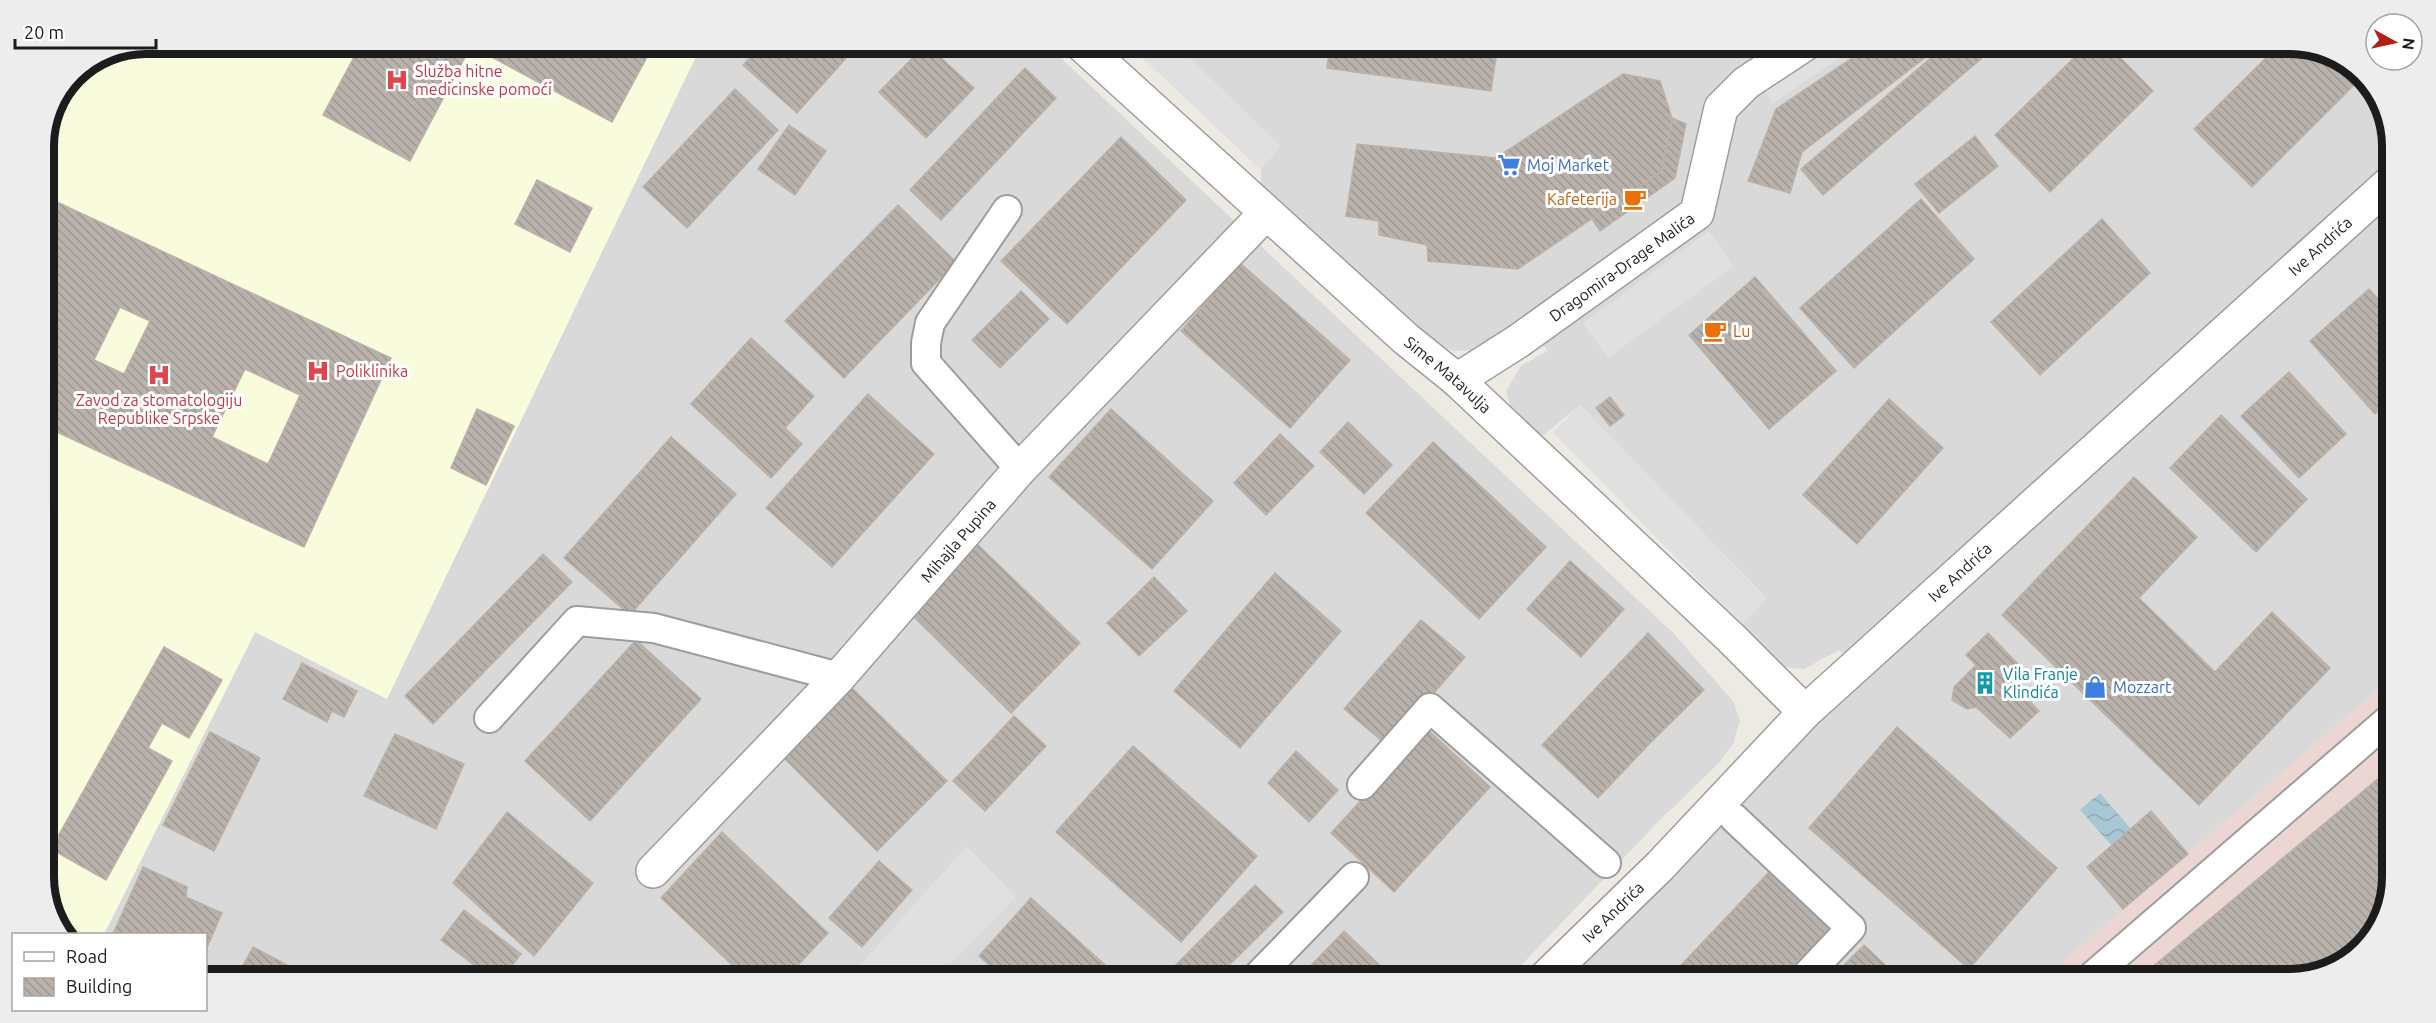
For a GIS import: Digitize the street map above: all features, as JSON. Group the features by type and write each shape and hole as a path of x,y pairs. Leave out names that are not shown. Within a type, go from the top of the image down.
{"street":[{"name":"Sime Matavulja","path":"1092,54 1406,339 1457,380 1731,638 1805,712"},
{"name":"Dragomira-Drage Malića","path":"1457,380 1517,342 1697,213 1721,108 1746,83 1790,54"},
{"name":"Ive Andrića","path":"1555,969 1660,866 1805,712 2382,191"},
{"name":"Mihajla Pupina","path":"653,870 839,677 1020,469 1266,213"}],"lane":[{"path":"1007,210 930,323 926,343 926,363 1020,469"},
{"path":"489,718 577,621 654,628 839,677"},
{"path":"1362,785 1430,708 1606,863"},
{"path":"2102,969 2382,725"},
{"path":"1734,818 1851,928 1813,969"},
{"path":"1266,969 1354,877"}],"shaded area":[{"path":"146,54 697,54 387,699 255,632 104,933 73,933 61,913 54,883 54,140 63,105 73,90 100,66 116,59"},
{"path":"697,54 1057,54 1673,633 1733,701 1740,721 1733,744 1720,762 1659,821 1518,969 207,969 207,933 104,933 255,632 387,698"},
{"path":"1139,54 1185,54 1280,146 1261,170"},
{"path":"1185,54 2290,54 2326,61 2346,73 2363,90 2377,116 2382,140 2382,686 2055,969 1576,969 1864,674 1839,650 1804,669 1771,666 1742,625 1766,598 1580,405 1545,434 1531,438 1516,425 1506,391 1521,366 1547,351 1528,315 1471,350 1454,351 1430,342 1261,192 1261,170 1280,146"},
{"path":"1807,54 1846,54 1772,104 1761,84"},
{"path":"1709,231 1734,266 1608,358 1583,323"},
{"path":"1580,405 1766,599 1742,625 1553,432"},
{"path":"2382,686 2382,878 2380,895 2370,923 2351,946 2331,960 2314,966 2290,969 2055,969"},
{"path":"967,846 1016,897 946,969 856,969"}],"water":[{"path":"2100,793 2131,829 2112,846 2080,810"}],"building":[{"name":"Služba hitne medicinske pomoći","path":"356,54 467,54 410,161 323,115"},
{"name":"Služba hitne medicinske pomoći","path":"486,54 649,54 612,122"},
{"path":"753,54 846,54 848,56 797,113 743,65"},
{"path":"916,54 937,54 974,88 926,138 879,92"},
{"path":"1329,54 1497,54 1491,91 1327,68"},
{"path":"1858,54 1930,54 1802,152 1790,193 1748,181 1776,109"},
{"path":"1935,54 1987,54 1823,195 1801,169"},
{"path":"2078,54 2117,54 2153,91 2050,192 1995,135"},
{"path":"2270,54 2308,56 2326,61 2356,83 2252,187 2194,129"},
{"path":"1025,68 1056,98 941,220 910,190"},
{"name":"Moj Market","path":"1623,74 1660,81 1672,118 1662,171 1518,269 1428,261 1427,245 1379,235 1379,221 1346,216 1357,144 1496,158"},
{"path":"735,89 778,130 687,228 643,187"},
{"path":"1672,118 1686,124 1675,178 1600,231 1592,219 1662,171"},
{"path":"789,125 826,151 795,195 758,169"},
{"path":"1975,136 1998,166 1939,213 1915,184"},
{"path":"1121,137 1186,200 1067,324 1001,261"},
{"path":"537,180 592,208 570,252 515,224"},
{"path":"1921,199 1974,259 1854,368 1800,308"},
{"name":"Poliklinika","path":"54,201 391,358 304,547 54,431","holes":["120,307 150,321 124,374 94,360","245,369 300,395 268,464 212,437"]},
{"path":"898,205 956,262 844,378 785,321"},
{"path":"2102,219 2150,273 2040,375 1991,322"},
{"path":"1240,263 1350,360 1290,428 1181,331"},
{"path":"1755,277 1836,371 1769,429 1689,335"},
{"path":"2369,289 2382,303 2382,408 2375,414 2310,341"},
{"path":"1021,291 1049,319 1000,368 972,340"},
{"path":"751,338 814,396 785,428 802,444 771,478 691,404"},
{"path":"2289,372 2346,434 2299,478 2241,416"},
{"path":"868,394 934,454 832,567 766,508"},
{"path":"1610,397 1624,415 1610,426 1596,408"},
{"path":"1889,399 1943,448 1857,544 1803,495"},
{"path":"477,409 514,426 486,485 451,468"},
{"path":"1111,409 1213,501 1152,569 1049,477"},
{"path":"2221,415 2307,499 2256,552 2170,468"},
{"path":"1348,422 1392,465 1364,494 1320,452"},
{"path":"1280,434 1314,466 1266,515 1234,483"},
{"path":"671,437 736,494 630,615 564,558"},
{"path":"1433,442 1546,547 1479,619 1366,513"},
{"path":"2134,477 2197,537 2139,598 2215,672 2272,612 2330,668 2199,805 2002,615"},
{"path":"976,543 1080,643 1011,713 909,612"},
{"path":"543,554 572,582 433,724 405,696"},
{"path":"1570,561 1624,609 1581,657 1527,609"},
{"path":"1275,573 1341,631 1240,748 1174,691"},
{"path":"1154,577 1187,611 1139,656 1107,623"},
{"path":"1421,620 1465,657 1388,746 1344,709"},
{"path":"1648,633 1704,690 1650,743 1595,689"},
{"name":"Vila Franje Klindića","path":"1988,633 2020,666 2007,678 2039,711 2010,738 1976,707 1967,709 1952,700 1954,687 1976,665 1966,655"},
{"path":"636,640 701,699 590,821 525,761"},
{"path":"164,647 222,680 189,738 162,723 148,748 172,761 106,880 54,851 54,844"},
{"path":"302,663 357,691 344,717 332,711 327,722 283,699"},
{"path":"852,688 947,781 877,851 783,757"},
{"path":"1595,689 1650,743 1598,798 1542,745"},
{"path":"1014,716 1046,746 985,811 953,781"},
{"path":"1897,727 2057,868 1969,969 1809,828"},
{"path":"1427,729 1490,787 1394,892 1331,833"},
{"path":"210,732 260,758 214,851 163,825"},
{"path":"395,734 464,764 436,829 364,796"},
{"path":"1133,746 1257,856 1181,942 1056,832"},
{"path":"1296,751 1338,790 1309,822 1268,783"},
{"path":"2382,775 2380,895 2370,923 2351,946 2331,960 2302,968 2150,969"},
{"path":"2151,811 2188,854 2123,909 2087,867"},
{"path":"507,812 593,883 534,956 453,883"},
{"path":"722,832 828,933 794,969 736,969 661,898"},
{"path":"879,861 912,890 862,947 829,918"},
{"path":"143,867 187,887 186,897 222,913 207,948 207,933 113,933"},
{"path":"1770,871 1830,927 1790,969 1677,969"},
{"path":"1255,885 1283,912 1225,969 1172,969"},
{"path":"1031,898 1110,969 994,969 979,956"},
{"path":"464,910 521,954 510,969 480,969 441,940"},
{"path":"1344,931 1384,969 1308,969"},
{"path":"1864,945 1889,969 1840,969"},
{"path":"253,947 295,969 241,969"}],"place":[{"name":"Služba hitne medicinske pomoći","path":"397,80"},
{"name":"Moj Market","path":"1509,165"},
{"name":"Kafeterija","path":"1635,199"},
{"name":"Lu","path":"1715,331"},
{"name":"Poliklinika","path":"318,371"},
{"name":"Zavod za stomatologiju Republike Srpske","path":"159,375"},
{"name":"Vila Franje Klindića","path":"1985,683"},
{"name":"Mozzart","path":"2095,687"}]}
